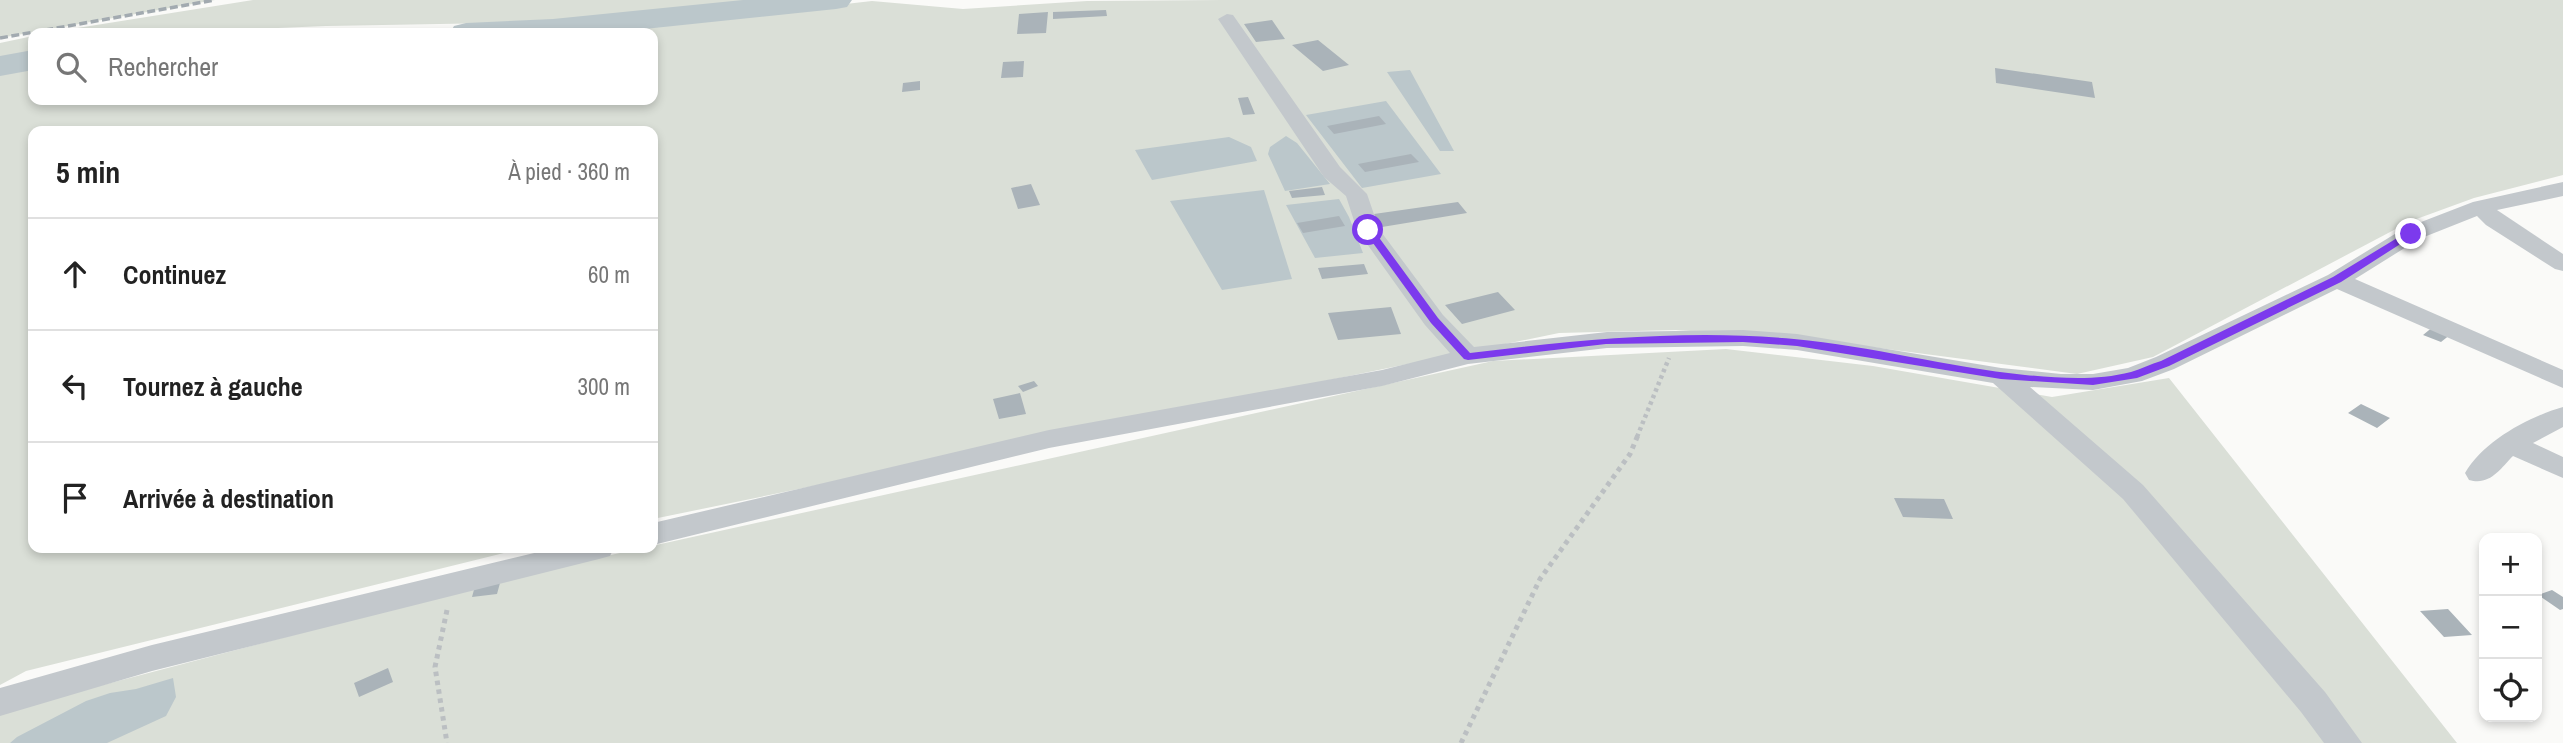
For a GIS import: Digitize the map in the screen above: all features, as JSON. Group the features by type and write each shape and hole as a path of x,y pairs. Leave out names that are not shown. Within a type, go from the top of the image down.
{"street":[{"path":"1227,19 1332,172 1356,194 1368,230 1434,320 1468,356"},
{"path":"658,533 1049,439 1382,378 1468,356 1606,340 1743,338 1797,342 2001,376 2093,382 2133,375 2165,363 2337,280 2411,234 2481,207 2563,189"},
{"path":"2481,207 2494,220 2563,264"},
{"path":"2337,280 2563,380"},
{"path":"2001,376 2074,438 2141,501 2313,702 2344,743"},
{"path":"2479,473 2510,443 2563,416"},
{"path":"2510,443 2563,468"},
{"path":"0,702 152,658 578,553"}],"path":[{"path":"1461,743 1540,579 1630,454 1663,369 1679,339"},
{"path":"447,743 435,667 442,628 455,583"}],"shaded area":[{"path":"0,0 215,0 57,28 28,28 28,33 0,38"},
{"path":"253,0 763,0 545,22 279,28 77,28"},
{"path":"2563,0 2563,175 2474,198 2411,221 2153,357 2077,374 1810,339 1676,330 1559,333 658,518 658,126 28,126 28,553 504,553 26,671 0,685 0,71 28,66 28,105 658,105 658,28 636,28 872,1 963,9 1087,1"},
{"path":"28,37 28,59 0,64 0,43"},
{"path":"1410,70 1454,151 1440,151 1387,72"},
{"path":"1386,101 1441,174 1362,188 1306,115"},
{"path":"1286,136 1297,143 1330,184 1285,191 1268,154 1270,147"},
{"path":"1229,137 1251,147 1257,161 1152,180 1135,150"},
{"path":"1264,190 1292,279 1222,290 1170,201"},
{"path":"1339,199 1363,253 1315,258 1286,205"},
{"path":"1726,349 1873,366 2052,397 2169,378 2457,743 0,743 0,712 529,573 620,553 658,553 658,545 1493,361"},
{"path":"173,678 176,697 166,716 107,743 10,743 86,701"}],"building":[{"path":"1106,10 1107,16 1053,19 1053,12"},
{"path":"1048,12 1046,33 1017,34 1019,14"},
{"path":"1272,20 1285,39 1256,42 1244,24"},
{"path":"1318,40 1349,65 1323,71 1292,45"},
{"path":"1024,61 1023,77 1001,78 1003,62"},
{"path":"1995,68 2092,82 2095,98 1996,83"},
{"path":"920,81 920,90 902,92 903,83"},
{"path":"1248,97 1255,114 1243,115 1238,98"},
{"path":"1379,116 1386,124 1334,134 1327,126"},
{"path":"1411,154 1419,162 1365,172 1358,164"},
{"path":"1031,184 1040,205 1018,209 1011,188"},
{"path":"1322,187 1325,195 1292,198 1289,191"},
{"path":"1458,202 1467,213 1382,227 1374,214"},
{"path":"1339,216 1345,226 1303,233 1297,223"},
{"path":"1364,264 1368,274 1322,279 1318,268"},
{"path":"1498,292 1515,310 1462,324 1445,305"},
{"path":"1391,307 1401,334 1338,340 1328,313"},
{"path":"2434,326 2451,334 2441,342 2423,335"},
{"path":"1034,381 1038,386 1023,392 1018,386"},
{"path":"1020,393 1026,414 999,419 993,399"},
{"path":"2361,404 2390,418 2377,428 2348,413"},
{"path":"1894,498 1944,499 1953,519 1903,517"},
{"path":"500,583 497,594 472,597 475,586"},
{"path":"2552,590 2563,597 2563,609 2560,610 2542,598 2542,594"},
{"path":"2448,609 2472,635 2444,637 2420,611"},
{"path":"388,668 393,682 359,697 354,683"}],"waterway":[{"path":"563,28 836,0"},
{"path":"0,66 28,61"}],"railway":[{"path":"57,28 215,0"},
{"path":"0,38 28,33"}],"route":[{"path":"1368,230 1434,320 1468,356 1606,340 1743,338 1797,342 2001,376 2060,382 2093,382 2133,375 2165,363 2337,280 2411,234"}]}
